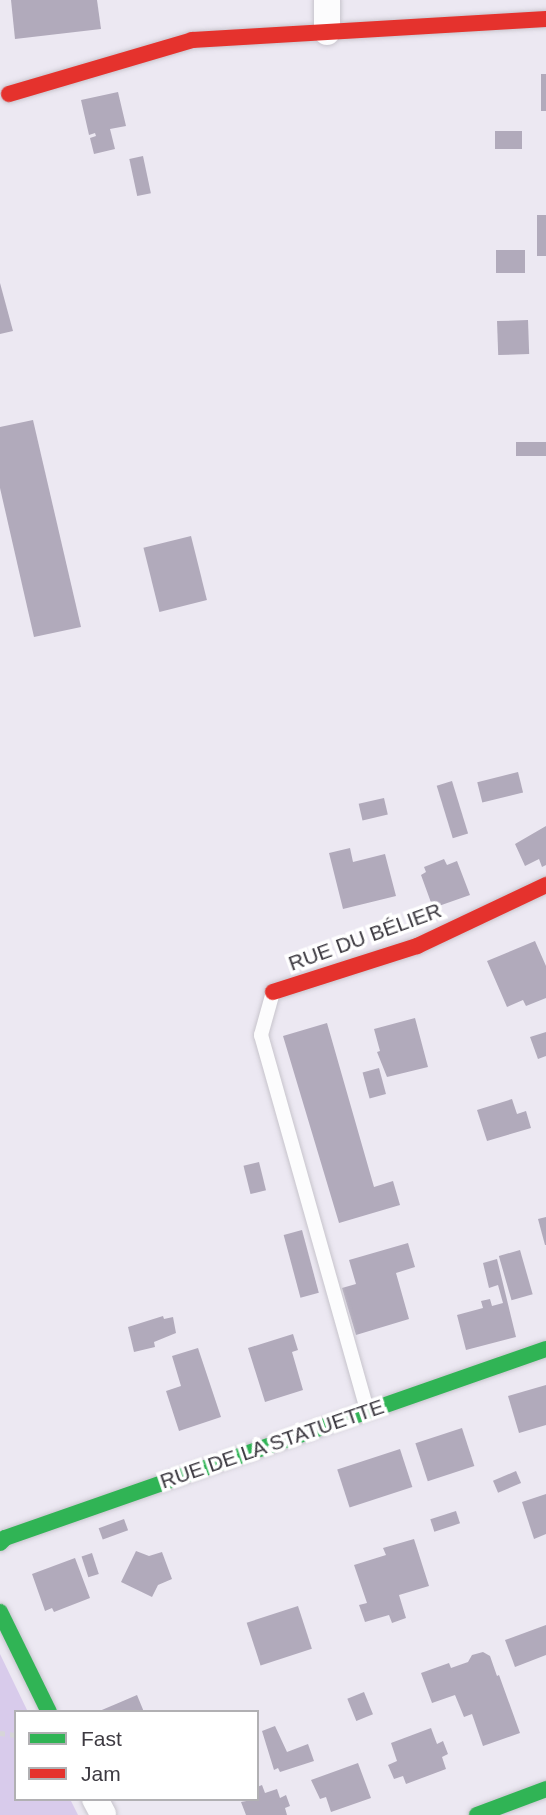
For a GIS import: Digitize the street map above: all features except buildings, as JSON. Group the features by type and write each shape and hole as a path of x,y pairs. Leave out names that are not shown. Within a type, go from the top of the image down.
{"street":[{"path":"327,0 327,32"},
{"path":"9,94 192,40 546,19"},
{"name":"RUE DU BÉLIER","path":"273,992 417,946 546,885"},
{"name":"RUE DE LA STATUETTE","path":"0,1543 5,1538 546,1349"},
{"path":"0,1612 48,1710"},
{"path":"477,1815 546,1789"}],"lane":[{"path":"273,992 261,1035 368,1411"}],"shaded area":[{"path":"0,1654 27,1710 14,1710 14,1801 71,1801 78,1815 0,1815"}],"traffic: fast":[{"path":"0,1543 5,1538 546,1349"},
{"path":"0,1612 48,1710"},
{"path":"477,1815 546,1789"}],"traffic: jam":[{"path":"9,94 192,40 546,19"},
{"path":"273,992 417,946 546,885"}]}
